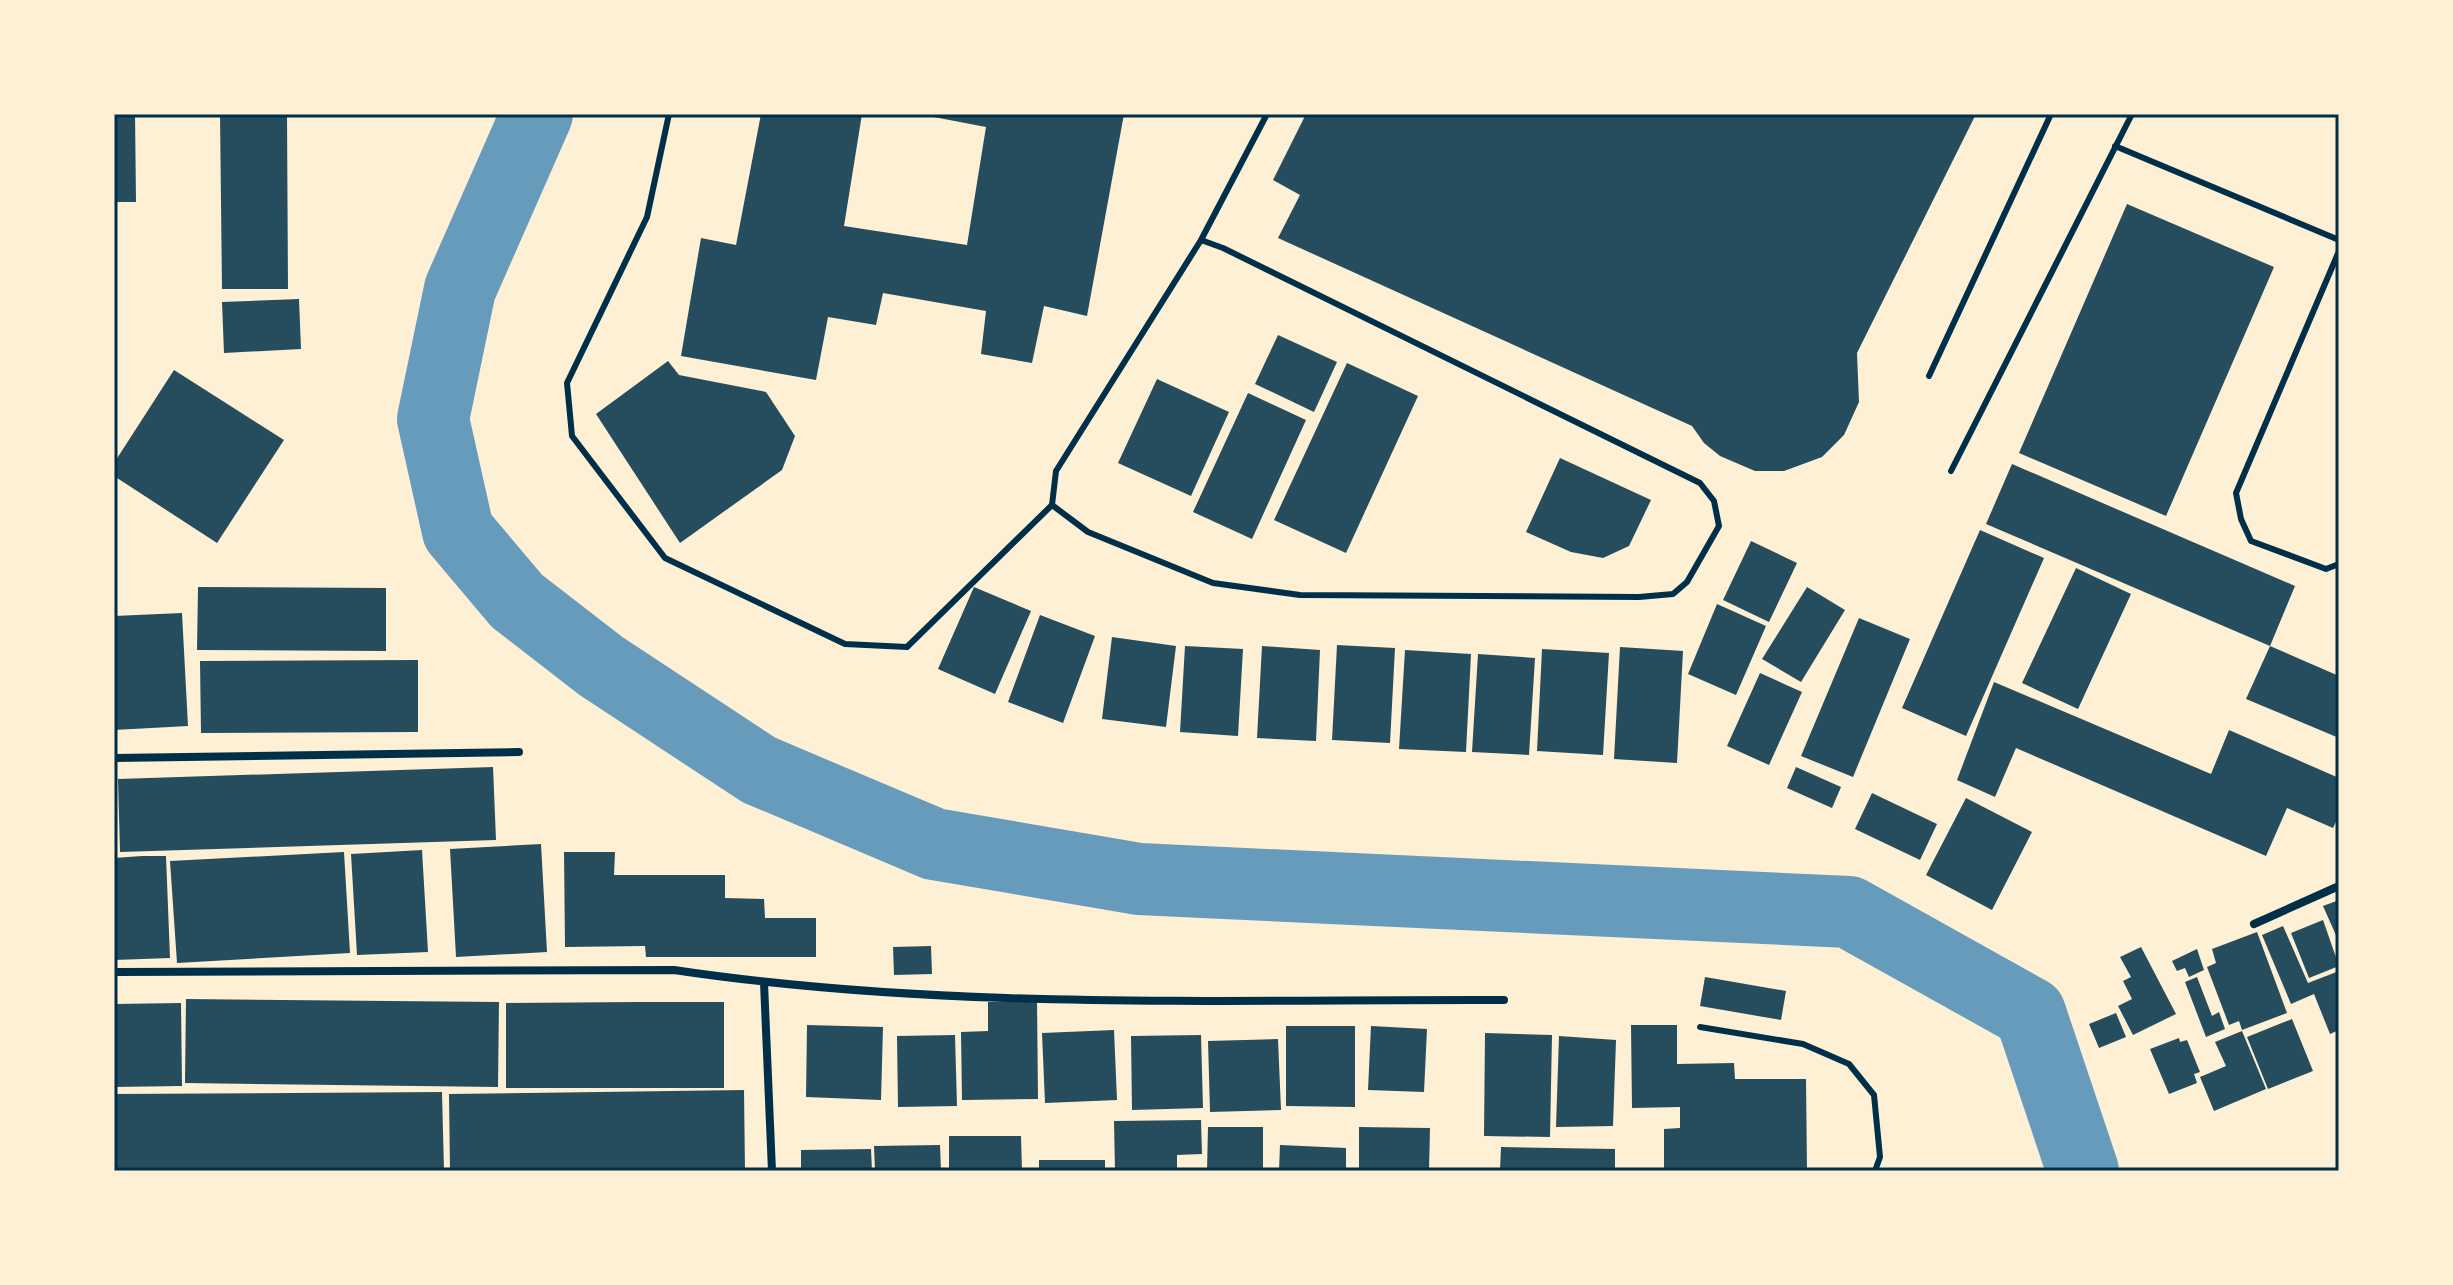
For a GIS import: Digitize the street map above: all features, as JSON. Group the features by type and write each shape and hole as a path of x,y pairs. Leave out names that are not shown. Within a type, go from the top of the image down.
{"street":[{"path":"114,758 519,752"},
{"path":"2254,924 2339,886"},
{"path":"114,972 674,970 764,983 1032,999 1504,1000"},
{"path":"764,983 772,1171"}],"lane":[{"path":"669,114 647,217 567,383 572,436 665,558 845,644 907,647 1052,505 1056,471 1201,240 1267,114"},
{"path":"1929,376 2051,114"},
{"path":"1951,471 2132,114"},
{"path":"2115,146 2339,240"},
{"path":"1052,505 1088,532 1213,583 1300,595 1639,597 1673,594 1687,582 1719,526 1714,501 1700,483 1223,248 1201,240"},
{"path":"2339,251 2236,493 2241,519 2251,541 2326,569 2339,564"},
{"path":"1700,1027 1803,1044 1849,1064 1874,1095 1880,1157 1875,1171"}],"building":[{"path":"114,114 135,114 136,202 114,202"},
{"path":"220,114 287,114 288,289 222,289"},
{"path":"761,114 862,114 844,226 967,245 986,127 918,114 1124,114 1087,316 1044,306 1032,363 981,354 986,311 883,293 876,325 828,317 816,380 681,356 701,238 736,245"},
{"path":"1306,114 1976,114 1857,353 1859,402 1844,435 1822,457 1784,471 1755,471 1720,456 1704,443 1692,426 1278,238 1300,195 1273,180"},
{"path":"2127,204 2274,267 2166,516 2019,453"},
{"path":"299,299 301,349 224,353 222,302"},
{"path":"1278,335 1337,362 1314,412 1255,384"},
{"path":"668,361 679,375 766,392 795,436 782,470 680,543 596,414"},
{"path":"1347,363 1418,396 1346,553 1274,520"},
{"path":"174,370 284,440 217,543 114,476 114,463"},
{"path":"1157,379 1229,412 1191,496 1118,463"},
{"path":"1248,393 1306,420 1252,539 1193,512"},
{"path":"1560,458 1651,500 1629,546 1603,558 1571,552 1526,532"},
{"path":"2012,464 2295,586 2270,646 1986,524"},
{"path":"1980,530 2044,558 1966,736 1902,708"},
{"path":"1751,541 1797,563 1769,622 1723,600"},
{"path":"2076,568 2131,594 2078,709 2022,683"},
{"path":"198,587 386,588 386,651 197,650"},
{"path":"974,587 1031,611 995,694 938,669"},
{"path":"1807,587 1845,610 1801,682 1762,659"},
{"path":"1717,604 1766,626 1736,695 1688,674"},
{"path":"182,613 188,726 114,730 114,616"},
{"path":"1040,615 1095,636 1063,723 1008,702"},
{"path":"1859,618 1910,639 1853,777 1801,756"},
{"path":"1112,637 1176,646 1166,727 1102,719"},
{"path":"1337,645 1395,648 1390,743 1332,740"},
{"path":"1185,646 1243,649 1238,736 1180,732"},
{"path":"1262,646 1320,650 1316,741 1257,738"},
{"path":"2270,646 2339,676 2339,738 2246,699"},
{"path":"1620,647 1683,651 1677,763 1614,759"},
{"path":"1542,649 1609,653 1603,755 1537,751"},
{"path":"1405,650 1471,654 1466,752 1399,749"},
{"path":"1478,654 1535,658 1529,755 1472,752"},
{"path":"418,660 418,732 201,733 200,661"},
{"path":"1760,673 1802,692 1769,765 1727,746"},
{"path":"1994,682 2211,774 2229,730 2339,778 2339,815 2333,828 2287,808 2266,856 2016,748 1995,797 1957,780"},
{"path":"493,767 496,840 120,852 118,779"},
{"path":"1796,767 1841,787 1832,808 1787,788"},
{"path":"1872,793 1937,824 1920,860 1855,829"},
{"path":"1966,798 2032,832 1992,910 1926,875"},
{"path":"541,844 547,952 456,957 450,849"},
{"path":"422,850 428,952 357,955 351,854"},
{"path":"344,852 350,953 177,963 170,861"},
{"path":"564,852 615,852 614,875 725,875 725,898 764,899 765,918 816,918 816,957 646,957 645,946 565,947"},
{"path":"166,856 170,958 114,960 114,858"},
{"path":"2339,900 2339,942 2323,906"},
{"path":"2323,920 2339,966 2309,978 2291,933"},
{"path":"2283,926 2308,983 2339,971 2339,1030 2330,1034 2314,994 2291,1004 2262,935"},
{"path":"2257,932 2287,1013 2242,1030 2239,1021 2229,1025 2207,967 2216,963 2212,949"},
{"path":"931,946 932,974 894,975 893,947"},
{"path":"2141,947 2176,1014 2133,1035 2118,1006 2132,999 2123,981 2131,977 2120,957"},
{"path":"2197,949 2204,970 2189,977 2185,968 2177,971 2172,961"},
{"path":"1705,977 1786,991 1781,1020 1700,1006"},
{"path":"2197,977 2212,1016 2219,1012 2225,1029 2206,1037 2185,982"},
{"path":"186,999 499,1002 498,1087 185,1083"},
{"path":"1037,1001 1038,1099 962,1100 961,1032 988,1031 988,1002"},
{"path":"724,1002 724,1088 506,1088 506,1003"},
{"path":"181,1003 182,1086 114,1087 114,1004"},
{"path":"2116,1013 2126,1037 2099,1048 2089,1024"},
{"path":"2292,1019 2313,1071 2268,1089 2247,1037"},
{"path":"807,1025 883,1027 881,1100 806,1097"},
{"path":"1631,1025 1677,1025 1677,1064 1734,1063 1735,1079 1806,1079 1807,1171 1664,1171 1664,1129 1680,1128 1680,1107 1632,1108"},
{"path":"1286,1026 1355,1026 1355,1107 1286,1106"},
{"path":"1371,1026 1427,1029 1424,1092 1368,1090"},
{"path":"1114,1030 1117,1100 1045,1103 1042,1033"},
{"path":"2242,1031 2266,1089 2214,1111 2200,1077 2226,1066 2215,1042"},
{"path":"1485,1033 1552,1035 1550,1137 1484,1136"},
{"path":"955,1035 957,1106 898,1107 897,1036"},
{"path":"1201,1035 1203,1108 1132,1110 1131,1036"},
{"path":"1559,1036 1616,1040 1613,1126 1556,1127"},
{"path":"2179,1038 2180,1042 2187,1040 2200,1072 2194,1074 2197,1083 2169,1094 2150,1049"},
{"path":"1278,1039 1281,1110 1210,1112 1208,1041"},
{"path":"744,1090 745,1171 450,1171 449,1094"},
{"path":"442,1092 444,1171 114,1171 114,1094"},
{"path":"1201,1120 1202,1154 1177,1155 1177,1171 1115,1171 1114,1121"},
{"path":"1208,1127 1263,1127 1263,1171 1207,1171"},
{"path":"1359,1127 1430,1128 1429,1171 1359,1171"},
{"path":"949,1136 1021,1136 1022,1171 949,1171"},
{"path":"940,1145 941,1171 875,1171 874,1146"},
{"path":"1280,1145 1346,1148 1346,1171 1279,1171"},
{"path":"1501,1147 1615,1149 1615,1171 1500,1171"},
{"path":"871,1149 872,1171 801,1171 801,1150"},
{"path":"1039,1160 1105,1160 1105,1171 1039,1171"}],"waterway":[{"path":"537,114 460,289 433,419 458,531 517,601 601,666 759,770 934,844 1139,879 1849,912 2030,1013 2083,1171"}]}
